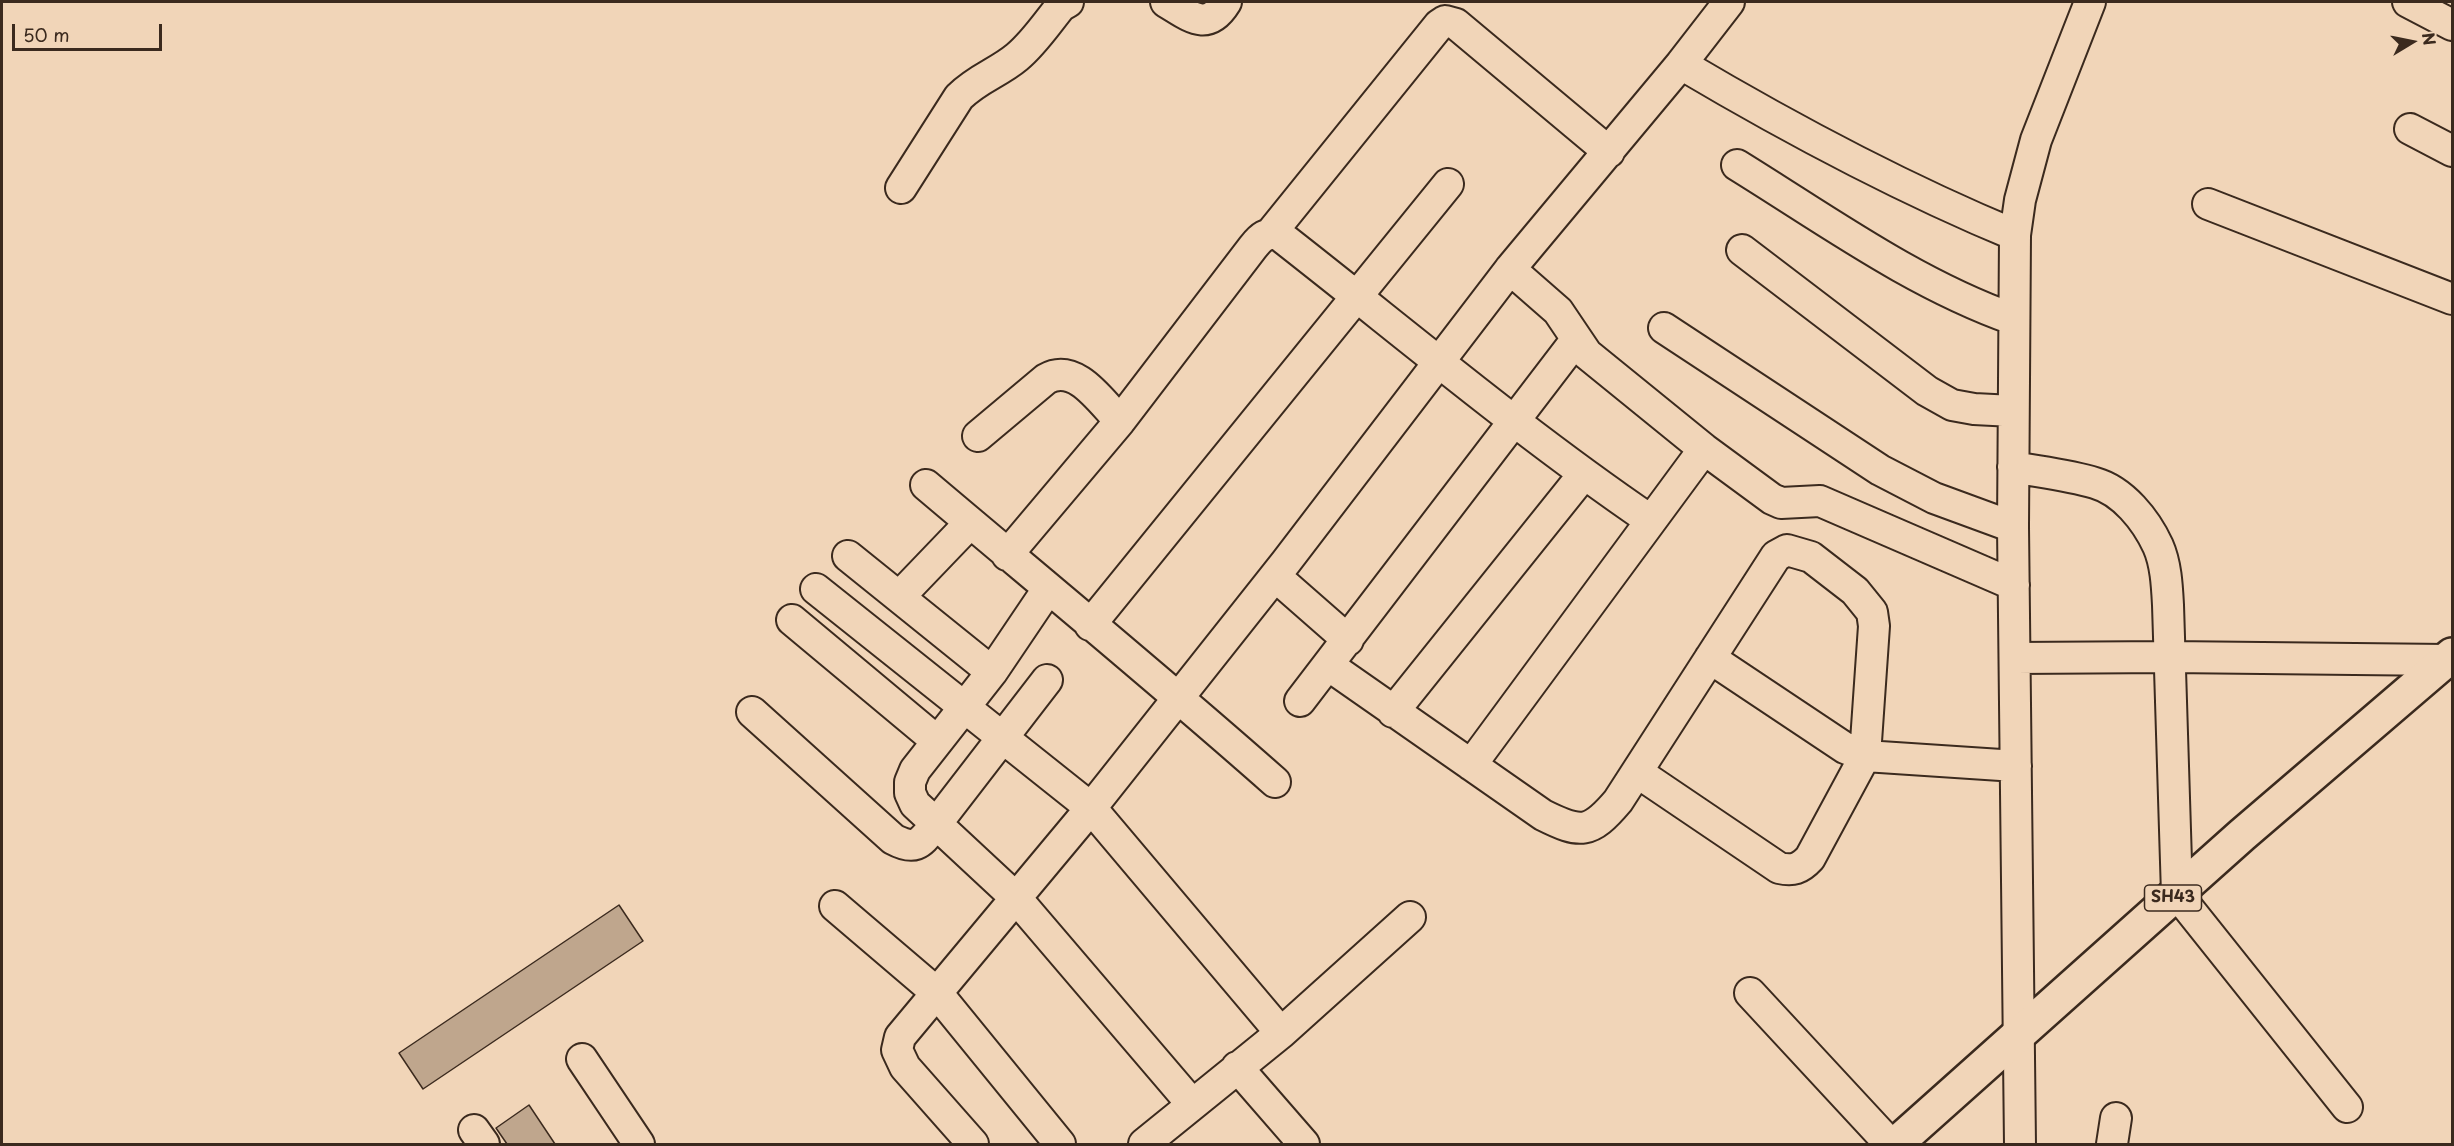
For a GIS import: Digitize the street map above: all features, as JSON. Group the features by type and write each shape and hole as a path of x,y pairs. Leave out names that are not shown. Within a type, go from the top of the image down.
{"main road":[{"name":"SH43","path":"1896,1144 2242,835 2450,658"}],"street":[{"path":"901,188 958,97 970,85 1004,67 1019,56 1060,6 1068,2"},
{"path":"1166,2 1196,20 1212,18 1226,2"},
{"path":"973,1144 905,1067 897,1050 900,1037 1180,698 1510,269 1682,64 1729,2"},
{"path":"2408,2 2452,25"},
{"path":"2020,1144 2013,527 2015,235 2020,200 2036,140 2080,5"},
{"path":"1271,233 1439,25 1445,21 1456,24 1609,152"},
{"path":"1682,64 1767,114 1940,204 2015,235"},
{"path":"2410,129 2452,151"},
{"path":"1737,165 1921,279 1971,304 2013,319"},
{"path":"1090,625 1448,184"},
{"path":"2208,204 2452,298"},
{"path":"1008,555 1120,421 1253,247 1262,236 1271,233 1279,235 1439,364 1583,475 1650,520"},
{"path":"1742,250 1927,391 1952,405 1974,409 2013,411"},
{"path":"1510,269 1558,311 1587,354 1704,449 1772,499 1781,503 1820,501 2014,585"},
{"path":"1664,328 1880,470 1934,498 2013,527"},
{"path":"1300,701 1576,340"},
{"path":"978,436 1056,373 1068,374 1081,381 1120,421"},
{"path":"1471,765 1704,449"},
{"path":"2013,467 2095,483 2114,491 2131,507 2159,548 2166,576 2177,894 2347,1107"},
{"path":"1393,712 1583,475"},
{"path":"926,485 1090,625 1180,698 1275,783"},
{"path":"898,597 970,523"},
{"path":"1328,665 1543,815 1565,826 1585,828 1601,822 1618,801 1776,556 1787,550 1811,557 1855,591 1872,612 1875,638 1865,756 1810,858 1802,867 1791,870 1779,867 1637,772"},
{"path":"848,556 992,672"},
{"path":"1275,576 1348,640"},
{"path":"816,589 1091,808 1281,1033"},
{"path":"1048,589 992,672 915,770 910,782 910,794 915,804 1016,897 1192,1104"},
{"path":"792,620 937,741"},
{"path":"1710,658 1845,747 1865,756 2016,766"},
{"path":"2015,658 2450,658"},
{"path":"752,712 893,839 904,845 914,846 921,842 936,824 1047,680"},
{"path":"835,906 937,993 1060,1144"},
{"path":"1147,1143 1281,1033 1410,916"},
{"path":"1750,993 1890,1144"},
{"path":"582,1059 639,1144"},
{"path":"1237,1067 1304,1144"}],"building":[{"path":"619,905 643,941 423,1089 399,1053"},
{"path":"529,1105 555,1144 507,1144 496,1128"}]}
